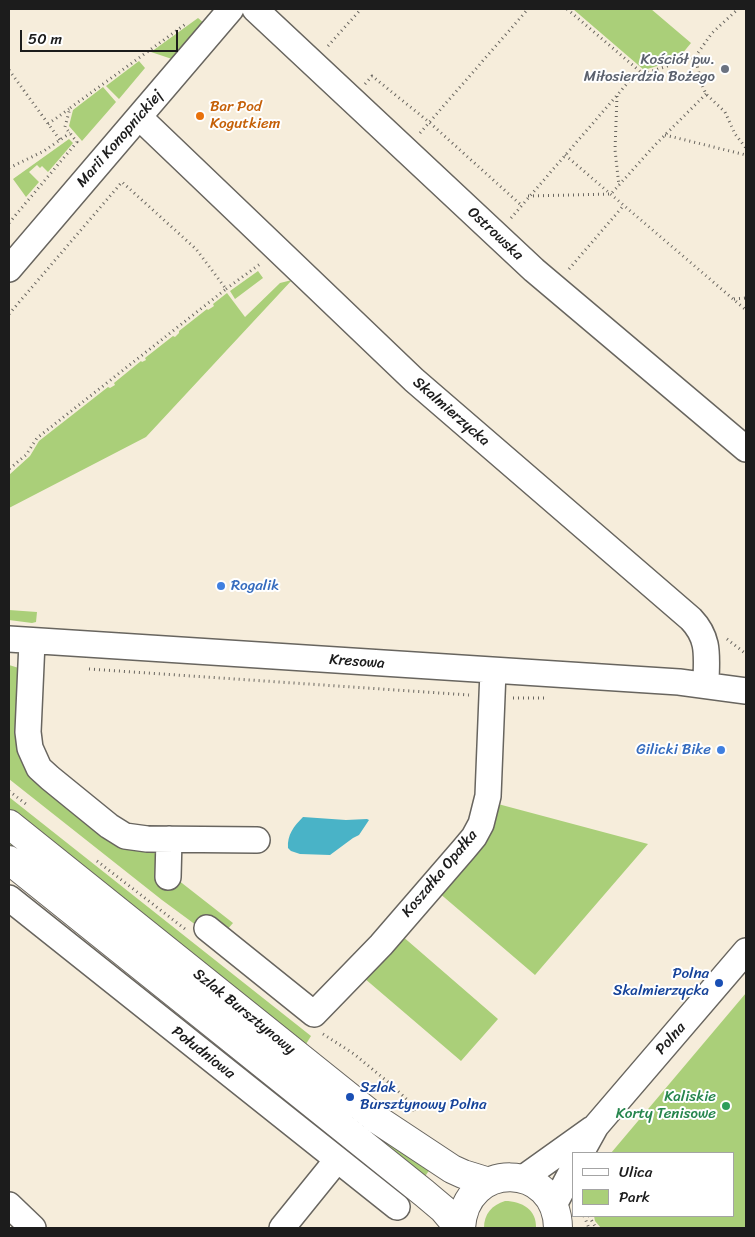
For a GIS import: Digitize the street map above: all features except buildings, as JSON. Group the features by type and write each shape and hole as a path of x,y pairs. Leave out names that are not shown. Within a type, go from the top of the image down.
{"main road":[{"name":"Szlak Bursztynowy","path":"9,824 378,1120 452,1169 489,1182"},
{"name":"Szlak Bursztynowy","path":"9,860 424,1192 460,1228"},
{"path":"460,1228 467,1202 477,1190 489,1182 500,1178 522,1179 534,1184 545,1192 556,1217"}],"street":[{"name":"Marii Konopnickiej","path":"9,269 231,9"},
{"name":"Ostrowska","path":"255,9 553,287 746,448"},
{"name":"Skalmierzycka","path":"139,117 414,380 698,626 707,649 706,685"},
{"name":"Kresowa","path":"21,640 706,685"},
{"path":"21,640 30,748 39,768 81,804 125,836 136,838 257,840"},
{"name":"Koszałka Opałka","path":"207,928 314,1014 381,945 474,837 481,824 488,796 493,671"},
{"path":"706,685 746,691"},
{"path":"168,877 169,839"},
{"name":"Południowa","path":"9,898 397,1207"},
{"name":"Polna","path":"582,1152 596,1126 746,951"},
{"name":"Polna","path":"522,1179 596,1126"},
{"path":"282,1228 338,1160"},
{"path":"556,1217 572,1173"},
{"path":"9,1205 33,1228"}],"path":[{"path":"327,48 361,9"},
{"path":"405,150 528,9"},
{"path":"567,9 642,74 695,57 712,33 738,9"},
{"path":"48,124 190,21"},
{"path":"695,57 706,94 725,112 735,134 746,148"},
{"path":"9,70 60,140"},
{"path":"360,89 372,76 429,122 521,205 638,71"},
{"path":"528,196 611,194 706,94"},
{"path":"617,95 615,150 619,186"},
{"path":"10,220 77,142 65,127 70,108"},
{"path":"9,168 44,151 70,133"},
{"path":"665,135 746,154"},
{"path":"565,155 746,310"},
{"path":"9,314 122,182 196,249 226,289"},
{"path":"553,287 624,205"},
{"path":"9,469 26,455 37,438 226,289 278,251"},
{"path":"733,299 746,298"},
{"path":"590,1217 596,1228"}],"green space":[{"path":"573,9 651,9 691,43 677,60 644,70"},
{"path":"198,18 204,23 172,59 151,52"},
{"path":"139,61 145,68 119,99 106,86"},
{"path":"103,87 116,102 82,141 69,126 73,110"},
{"path":"69,139 73,143 48,172 42,166 40,168 37,165 29,172 39,182 26,197 13,179"},
{"path":"258,271 263,278 235,299 230,291"},
{"path":"292,280 146,437 9,508 9,475 30,456 39,441 108,387 110,388 115,385 114,383 141,361 146,360 145,358 173,336 175,337 179,331 207,309 214,306 213,304 227,293 245,317 280,283"},
{"path":"9,610 37,612 36,622 9,620"},
{"path":"9,665 22,669 22,746 158,853 178,880 233,923 226,931 200,928 9,779"},
{"path":"9,797 311,1036 306,1044 9,811"},
{"path":"498,804 648,844 535,975 438,892"},
{"path":"9,840 430,1169 424,1178 9,847"},
{"path":"401,935 498,1019 461,1061 364,978"},
{"path":"746,993 746,1228 601,1228 594,1217 735,1217 735,1152 612,1152"},
{"path":"505,1201 511,1201 527,1208 534,1216 536,1228 484,1228 487,1214 496,1205"}],"water":[{"path":"303,817 369,820 359,835 330,855 300,854 291,851 288,848 288,843 292,831"}],"place":[{"name":"Kościół pw. Miłosierdzia Bożego","path":"725,69"},
{"name":"Bar Pod Kogutkiem","path":"200,116"},
{"name":"Rogalik","path":"221,586"},
{"name":"Gilicki Bike","path":"721,750"},
{"name":"Polna Skalmierzycka","path":"719,983"},
{"name":"Szlak Bursztynowy Polna","path":"350,1097"},
{"name":"Kaliskie Korty Tenisowe","path":"726,1106"}]}
